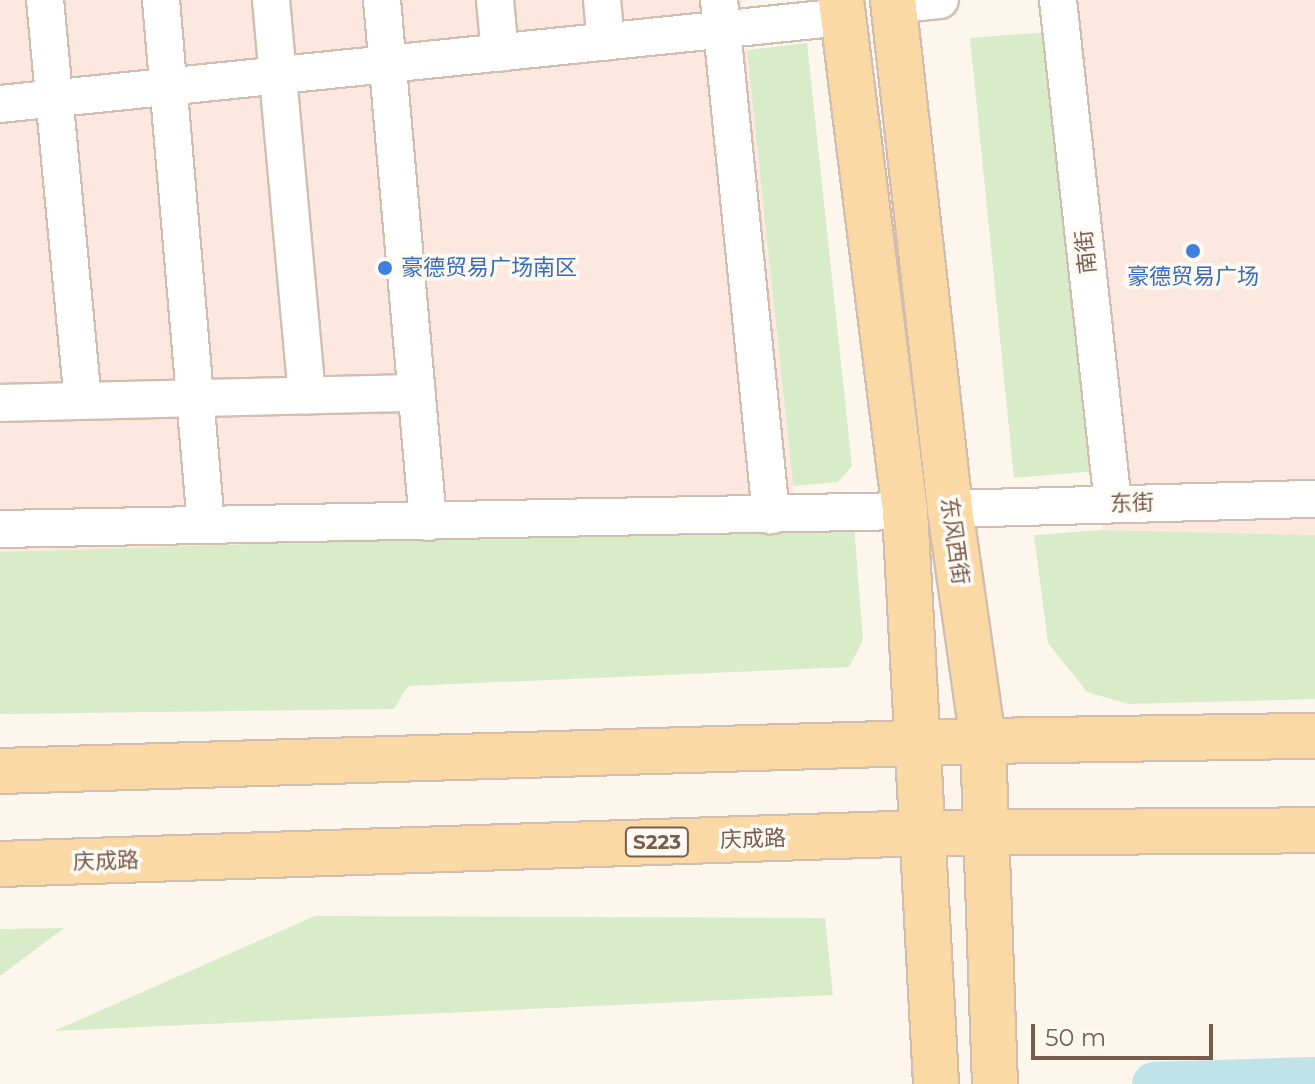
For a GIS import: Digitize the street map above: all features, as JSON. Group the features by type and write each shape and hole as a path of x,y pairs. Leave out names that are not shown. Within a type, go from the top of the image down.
{"main road":[{"name":"东风西街","path":"893,2 950,509 983,741 989,835 995,1084"},
{"name":"东风西街","path":"842,9 905,511 921,743 936,1074"},
{"path":"0,771 983,741 1315,736"},
{"name":"庆成路","path":"0,864 923,833 989,835 1315,830"}],"street":[{"path":"45,0 83,400"},
{"path":"161,0 171,87 206,525"},
{"path":"271,0 307,395"},
{"path":"382,0 428,522"},
{"path":"495,0 500,53"},
{"path":"602,0 606,42"},
{"path":"893,2 940,0"},
{"name":"南街","path":"1058,0 1113,504"},
{"path":"0,104 606,42 721,15 842,9"},
{"path":"721,15 771,515"},
{"path":"0,403 417,393"},
{"name":"东街","path":"950,509 1315,499"},
{"path":"0,529 905,511"}],"shaded area":[{"name":"豪德贸易广场南区","path":"0,0 742,0 797,529 0,552"},
{"name":"豪德贸易广场","path":"1044,0 1315,0 1315,535 1102,530"}],"green space":[{"path":"1048,32 1096,471 1014,478 970,38"},
{"path":"807,43 852,466 838,482 793,486 747,50"},
{"path":"854,525 863,640 849,667 408,686 394,709 0,714 0,552"},
{"path":"1102,530 1315,535 1315,699 1128,704 1087,692 1048,643 1034,535"},
{"path":"315,916 825,918 833,995 54,1031"},
{"path":"64,928 0,976 0,929"}],"waterway":[{"path":"1154,1084 1315,1079"}],"place":[{"name":"豪德贸易广场","path":"1193,251"},
{"name":"豪德贸易广场南区","path":"385,268"}]}
